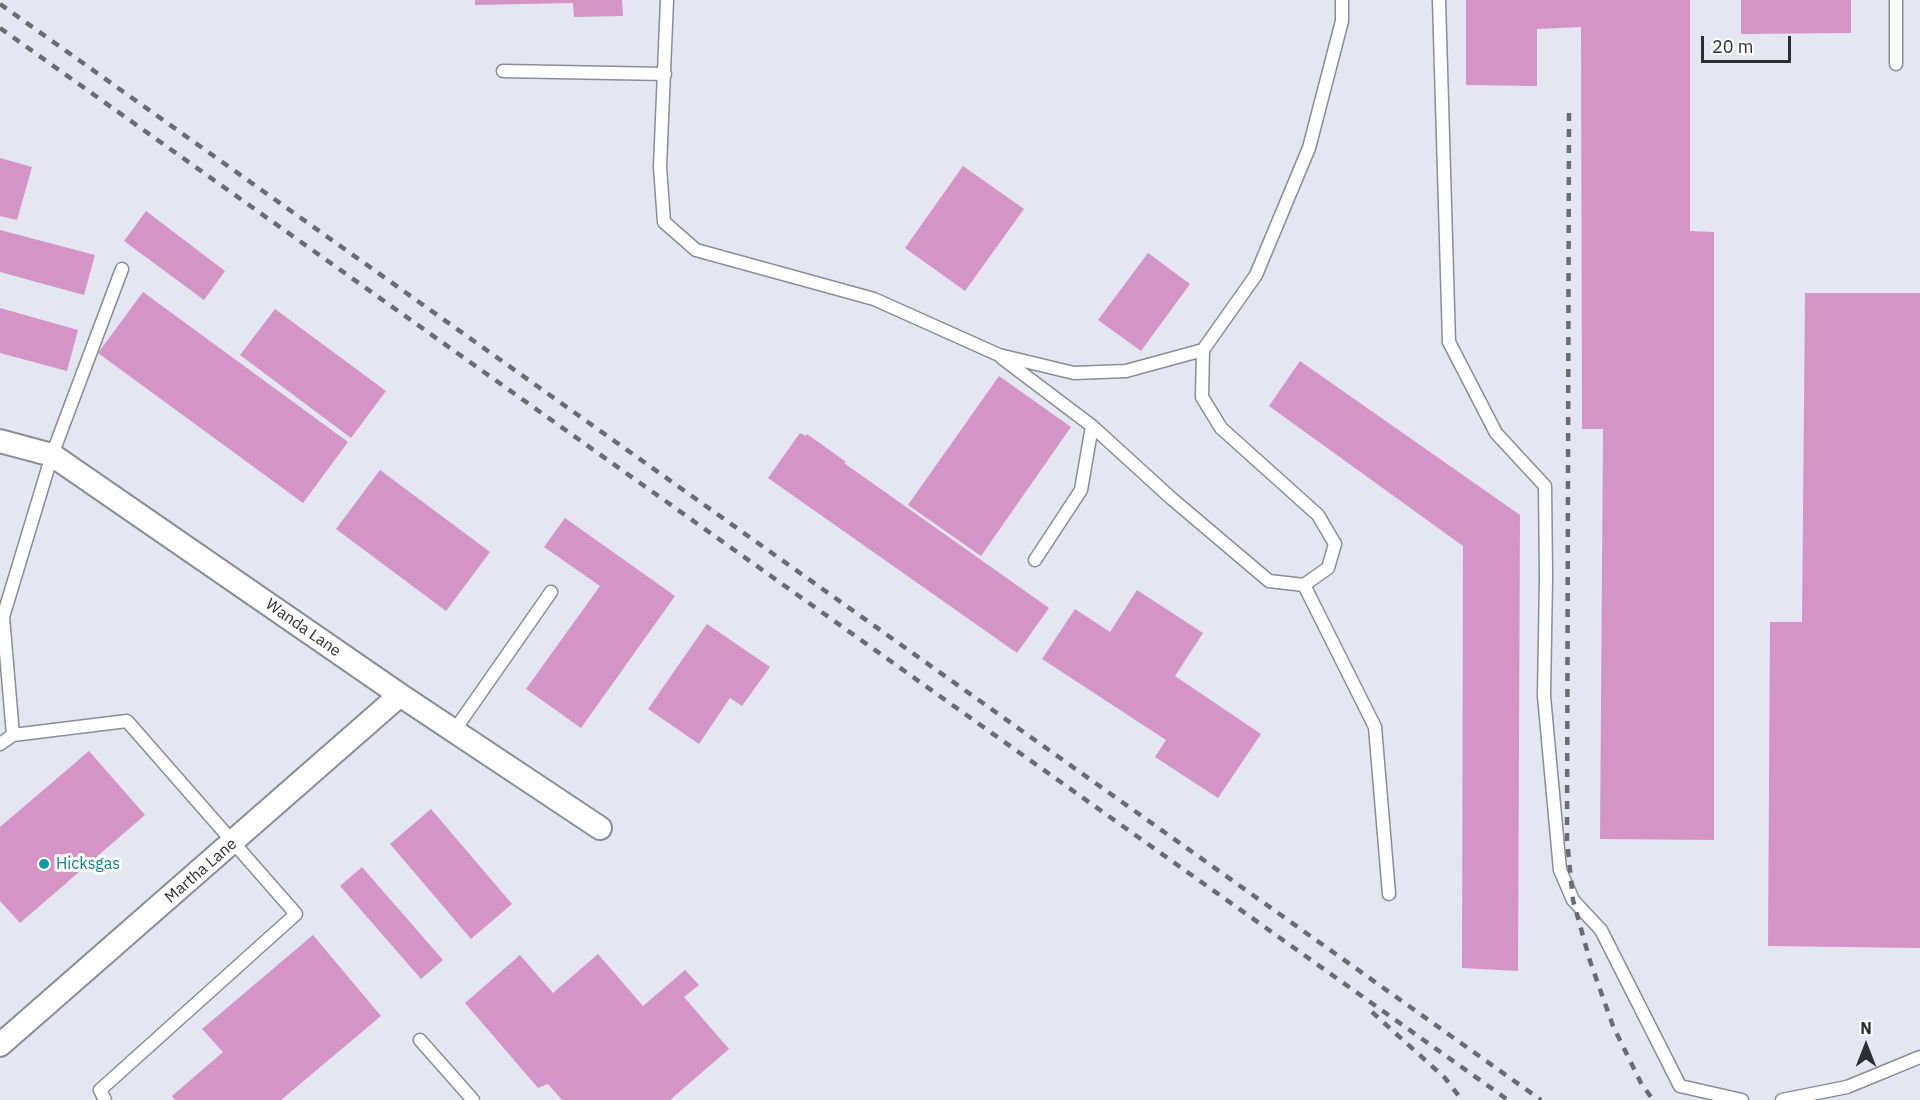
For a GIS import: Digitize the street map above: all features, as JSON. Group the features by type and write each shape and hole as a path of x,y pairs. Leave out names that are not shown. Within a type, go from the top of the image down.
{"street":[{"name":"Wanda Lane","path":"0,441 52,455 400,695 600,828"},
{"name":"Martha Lane","path":"0,1046 400,695"}],"lane":[{"path":"667,0 660,167 664,222 696,250 874,299 999,355 1074,373 1126,371 1203,350"},
{"path":"999,355 1092,426 1171,498 1269,581 1304,585 1328,568 1335,544 1318,515 1221,428 1202,397 1203,350 1256,275 1309,148 1342,21 1342,0"},
{"path":"1439,0 1449,342 1496,433 1545,486 1544,696 1560,870 1573,900 1601,930 1680,1086 1742,1100"},
{"path":"1896,0 1896,64"},
{"path":"503,71 665,74"},
{"path":"13,735 3,617 52,455 122,269"},
{"path":"1035,560 1081,490 1092,426"},
{"path":"1304,585 1375,727 1389,894"},
{"path":"454,731 551,592"},
{"path":"0,744 13,735 127,721 296,914 100,1090 105,1100"},
{"path":"420,1040 473,1100"},
{"path":"1782,1100 1847,1087 1920,1057"}],"building":[{"path":"475,0 622,0 623,16 574,17 573,3 475,5"},
{"path":"1466,0 1690,0 1690,231 1714,232 1714,840 1600,839 1603,429 1582,429 1581,27 1537,29 1537,86 1466,85"},
{"path":"1741,0 1851,0 1851,33 1741,34"},
{"path":"0,158 32,167 17,220 0,216"},
{"path":"963,166 1024,209 965,291 905,248"},
{"path":"146,211 225,271 204,300 124,241"},
{"path":"0,230 95,255 84,295 0,272"},
{"path":"1148,253 1190,284 1141,351 1098,320"},
{"path":"143,292 348,442 303,503 98,353"},
{"path":"1805,293 1920,293 1920,948 1768,946 1770,622 1802,622"},
{"path":"0,308 78,330 67,371 0,353"},
{"path":"275,309 386,391 351,438 240,355"},
{"path":"1300,361 1520,515 1518,971 1462,968 1463,546 1269,406"},
{"path":"999,376 1071,427 981,556 908,505"},
{"path":"800,433 806,436 807,434 846,462 844,463 1049,608 1017,653 768,478"},
{"path":"380,470 490,552 446,611 336,529"},
{"path":"565,518 675,596 581,728 526,689 600,586 544,547"},
{"path":"1137,590 1203,633 1175,676 1261,734 1218,798 1155,757 1166,740 1042,659 1075,609 1110,632"},
{"path":"707,624 770,667 742,706 730,698 699,744 648,709"},
{"name":"Hicksgas","path":"89,751 145,815 20,923 0,901 0,827"},
{"path":"431,809 512,904 471,939 390,844"},
{"path":"362,867 443,960 421,979 340,886"},
{"path":"313,935 381,1016 281,1100 175,1100 172,1096 223,1052 202,1029"},
{"path":"598,954 643,1006 685,970 699,985 684,997 729,1049 670,1100 562,1100 548,1084 538,1088 465,1003 520,955 553,993"}],"railway":[{"path":"0,4 1541,1100"},
{"path":"0,28 1508,1100"},
{"path":"1569,113 1567,840 1573,900 1590,961 1613,1026 1641,1083 1653,1100"},
{"path":"1372,1012 1445,1078 1462,1100"}],"place":[{"name":"Hicksgas","path":"44,864"}]}
